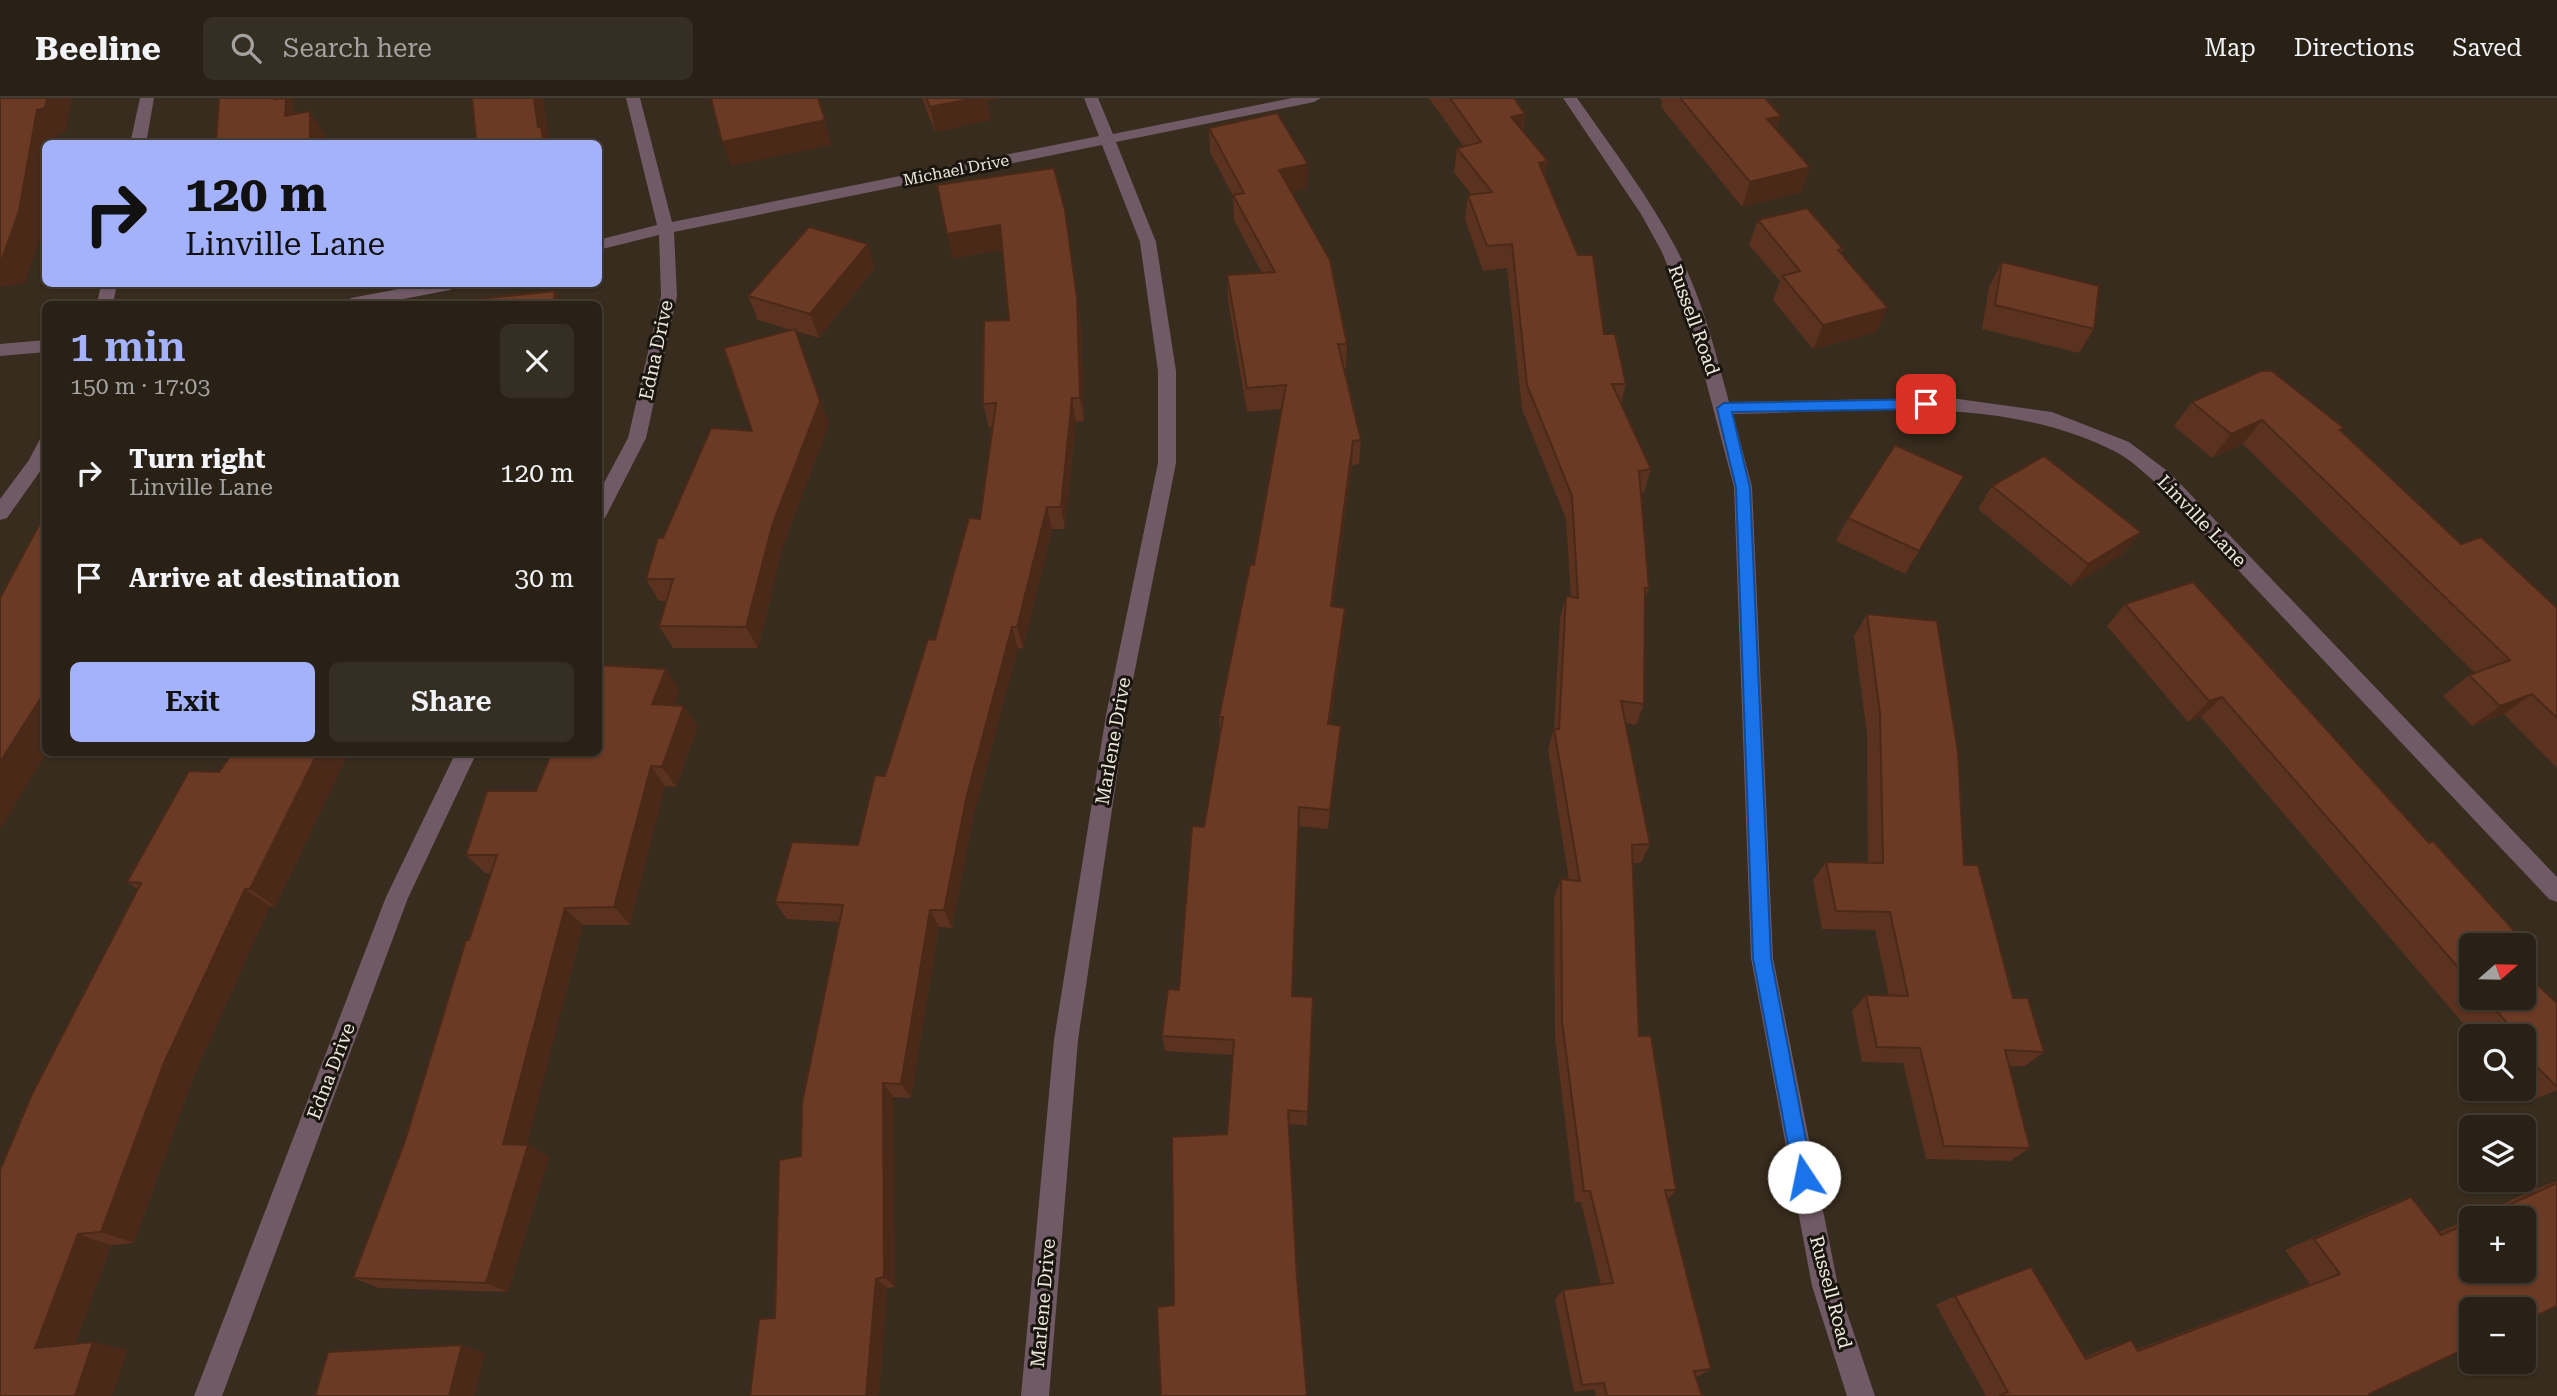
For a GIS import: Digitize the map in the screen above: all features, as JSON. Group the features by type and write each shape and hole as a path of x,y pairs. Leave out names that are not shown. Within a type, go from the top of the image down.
{"street":[{"path":"139,140 147,98"},
{"name":"Edna Drive","path":"602,505 637,438 669,296 666,228 633,98"},
{"name":"Marlene Drive","path":"1035,1396 1066,1040 1116,715 1167,463 1167,371 1149,242 1091,98"},
{"name":"Michael Drive","path":"602,244 666,228 1314,98"},
{"name":"Russell Road","path":"1570,98 1648,213 1670,252 1700,325 1743,488 1762,958 1825,1286 1861,1396"},
{"path":"366,301 435,287"},
{"path":"0,350 42,346"},
{"name":"Linville Lane","path":"1724,408 1951,404 2052,418 2123,447 2163,478 2557,892"},
{"path":"0,513 42,452"},
{"name":"Edna Drive","path":"208,1396 397,897 465,756"}],"building":[{"path":"0,98 47,98 45,108 37,110 19,211 2,259 0,259"},
{"path":"219,98 286,98 285,116 310,111 310,140 216,140"},
{"path":"472,98 534,98 538,127 541,126 543,140 471,140 476,139"},
{"path":"711,98 818,98 825,120 722,142"},
{"path":"926,98 975,98 930,107"},
{"path":"1450,98 1514,98 1525,114 1511,117 1548,161 1539,163 1578,255 1593,255 1604,334 1615,334 1626,384 1612,384 1651,469 1639,471 1649,588 1645,588 1644,704 1621,701 1650,844 1632,845 1639,1036 1651,1036 1676,1190 1665,1190 1711,1369 1694,1371 1702,1396 1607,1396 1604,1383 1582,1385 1563,1290 1613,1283 1590,1191 1584,1191 1562,1022 1561,879 1580,881 1554,729 1559,729 1566,596 1578,598 1572,496 1527,385 1512,244 1487,246 1468,195 1492,192 1457,148 1481,142"},
{"path":"1680,98 1765,98 1781,116 1767,119 1810,167 1750,182"},
{"path":"1277,113 1308,164 1279,170 1330,260 1347,344 1338,344 1361,440 1353,441 1331,606 1345,608 1328,724 1341,726 1330,810 1299,807 1292,996 1313,997 1308,1112 1288,1110 1297,1278 1307,1396 1161,1396 1157,1307 1174,1305 1172,1137 1227,1134 1234,1040 1162,1036 1168,989 1179,990 1192,826 1204,827 1223,717 1219,717 1250,565 1254,565 1286,385 1247,388 1227,275 1275,272 1233,195 1244,193 1209,128"},
{"path":"1054,168 1065,210 1077,298 1080,398 1072,398 1061,507 1047,507 1017,627 1012,627 967,795 944,910 930,910 901,1084 883,1083 884,1277 876,1279 866,1396 750,1396 759,1319 775,1318 779,1160 801,1156 802,1103 843,905 775,902 792,842 858,845 875,775 885,776 928,639 935,640 969,518 980,519 996,403 983,404 984,321 1009,320 1000,225 947,234 937,185"},
{"path":"1807,208 1843,249 1838,250 1888,308 1823,325 1782,276 1800,271 1758,220"},
{"path":"809,227 868,244 810,314 748,296"},
{"path":"2002,262 2099,286 2094,329 1995,305"},
{"path":"555,291 553,301 478,299"},
{"path":"795,329 820,401 773,523 746,627 659,626 673,579 646,579 658,538 663,538 711,428 752,431 724,348"},
{"path":"2261,371 2272,371 2344,428 2340,430 2461,544 2481,537 2557,608 2557,718 2532,694 2500,706 2469,675 2510,660 2262,420 2231,434 2192,402"},
{"path":"1895,445 1964,476 1919,551 1848,518"},
{"path":"2044,456 2141,532 2088,564 1992,486"},
{"path":"42,519 42,696 0,762 0,598"},
{"path":"2193,582 2429,843 2433,841 2516,933 2459,933 2459,968 2222,697 2209,701 2125,604"},
{"path":"1867,614 1937,621 1958,752 1964,865 1978,865 2013,998 2028,998 2044,1052 2005,1050 2030,1148 1944,1146 1920,1048 1877,1047 1866,995 1908,996 1890,912 1836,911 1826,862 1883,863 1880,713"},
{"path":"602,665 666,669 652,704 684,706 662,767 651,766 614,907 565,908 503,1144 528,1145 486,1283 353,1278 405,1141 466,940 469,940 497,855 466,855 487,791 536,791 550,756 602,756"},
{"path":"230,756 316,756 250,889 245,889 164,1063 101,1232 78,1234 35,1348 93,1342 75,1396 0,1396 0,1170 32,1094 141,883 127,882 189,771 219,772"},
{"path":"2536,983 2557,1003 2557,1087 2536,1066 2536,1024 2508,1024 2496,1010 2536,1010"},
{"path":"2557,1183 2557,1306 2536,1316 2536,1297 2459,1297 2459,1352 2369,1394 2370,1396 1999,1396 2008,1392 1955,1296 2031,1267 2086,1359 2131,1340 2138,1351 2340,1274 2314,1239 2411,1197 2441,1235 2459,1227 2459,1283 2536,1283 2536,1206 2506,1206"},
{"path":"462,1345 449,1396 315,1396 328,1352"}],"route":[{"path":"1804,1177 1762,958 1743,488 1724,408 1926,404"}]}
